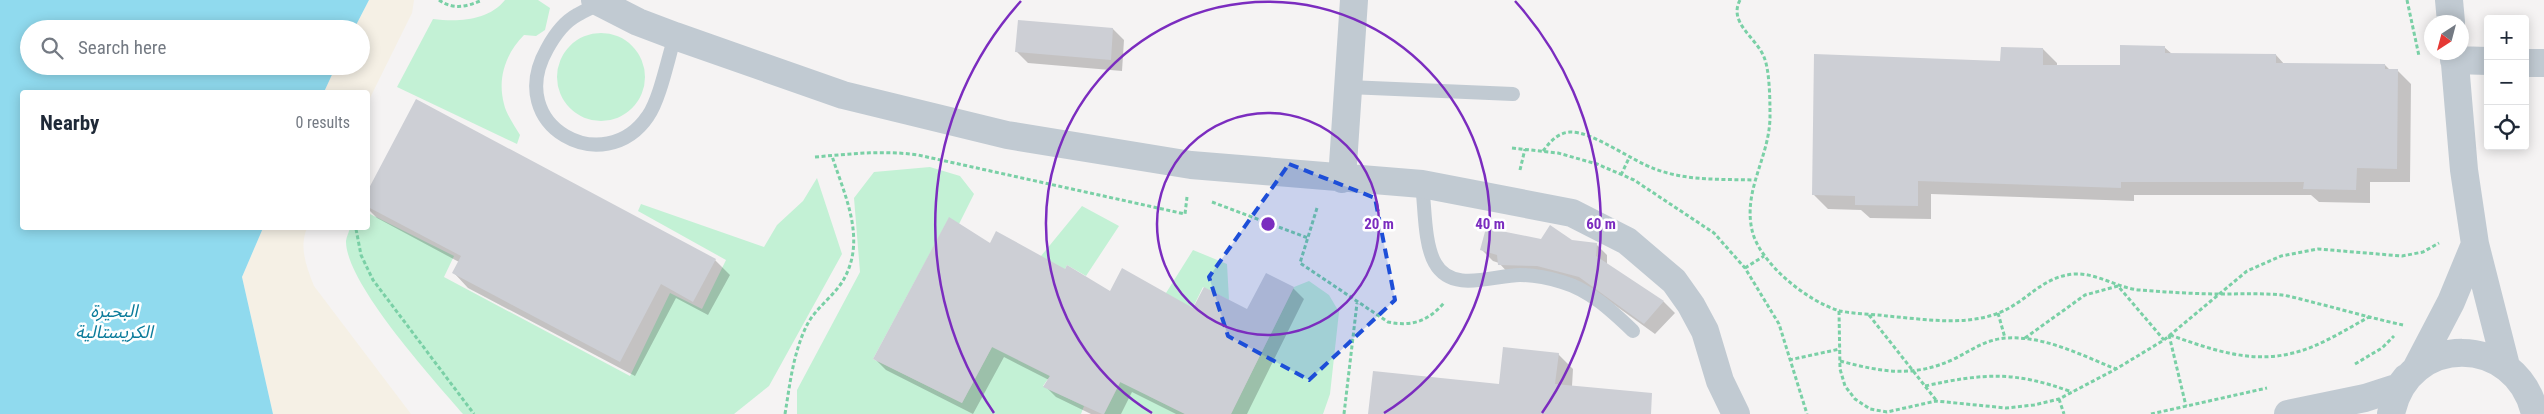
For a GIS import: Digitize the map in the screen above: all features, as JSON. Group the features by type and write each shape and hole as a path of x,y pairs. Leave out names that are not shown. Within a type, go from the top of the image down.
{"street":[{"path":"1334,178 1348,87 1354,0"},
{"path":"2449,0 2450,15"},
{"path":"598,2 675,36 843,94 1007,135 1191,165 1422,184 1572,213 1627,241 1674,281 1691,305 1705,331 1720,381 1736,414"},
{"path":"2469,58 2484,60"},
{"path":"2454,60 2464,170 2475,244 2512,372 2528,391 2535,414"},
{"path":"2529,63 2544,63"},
{"path":"2391,414 2394,399 2438,329 2475,244"},
{"path":"2288,414 2365,398 2399,387 2412,372 2438,356 2461,352 2484,356 2544,390"},
{"path":"1720,381 1721,414"}],"lane":[{"path":"598,2 576,16 555,36 541,60 535,88 540,109 553,128 571,139 593,145 615,142 634,132 649,115 675,36"},
{"path":"1348,87 1514,94"},
{"path":"1422,184 1430,249 1435,264 1447,276 1462,281 1520,275 1563,282 1602,301 1633,331"}],"path":[{"path":"439,0 446,5 459,8 482,0"},
{"path":"1740,0 1737,7 1738,21 1759,45 1766,68 1770,118 1768,139 1754,180 1749,205 1752,232 1764,256 1800,291 1839,310 1943,320 1973,320 1998,313 2029,296 2043,283 2061,275 2080,274 2138,290 2284,295 2404,325 2438,329"},
{"path":"2407,0 2419,57"},
{"path":"1543,152 1554,138 1570,132 1586,135 1630,158 1677,176 1702,179 1754,180"},
{"path":"1512,148 1558,153 1597,164 1668,201 1714,233 1745,268 1779,324 1807,414"},
{"path":"815,157 887,152 918,155 1185,214 1191,165"},
{"path":"785,414 796,352 808,324 845,278 854,251 853,222 832,156"},
{"path":"1621,175 1630,158"},
{"path":"1334,178 1308,238 1300,263 1388,322 1404,325 1419,322 1433,316 1462,281"},
{"path":"1187,192 1308,238"},
{"path":"356,230 361,255 372,280 474,414"},
{"path":"1839,310 1840,361 1845,386 1855,399 1870,408 1887,412 1936,401 2006,408 2059,399 2073,393 2164,340 2247,271 2281,256 2318,249 2402,256 2423,252 2442,242 2439,250"},
{"path":"1745,268 1764,256"},
{"path":"2025,338 2085,295 2118,286"},
{"path":"2118,286 2164,340"},
{"path":"1344,414 1357,303"},
{"path":"1998,313 2005,338"},
{"path":"1868,314 1936,401"},
{"path":"2169,335 2215,351 2254,358 2293,353 2370,317"},
{"path":"2348,367 2382,348 2409,317"},
{"path":"2169,335 2186,406"},
{"path":"1840,361 1882,372 1913,372 1932,368 1982,343 2005,338 2025,338 2044,341 2116,369"},
{"path":"1789,360 1840,349"},
{"path":"1925,386 1968,376 1993,374 2020,376 2073,393"},
{"path":"2151,414 2270,387"},
{"path":"2059,399 2064,414"},
{"path":"1903,409 1903,414"}],"highlighted area":[{"path":"1289,164 1375,198 1395,300 1309,380 1228,336 1209,277"}],"green space":[{"path":"505,0 538,0 550,8 545,30 536,36 524,35 512,50 505,66 502,94 507,112 520,135 517,144 397,87 433,19 462,20 481,16 498,7"},
{"path":"601,33 618,37 632,46 641,60 645,77 641,94 632,108 618,117 601,121 584,117 570,108 561,94 557,77 561,60 570,46 584,37"},
{"path":"930,167 960,176 974,194 959,224 949,218 873,359 962,403 1041,256 1082,206 1119,226 1086,276 1067,265 1018,360 1050,376 1043,386 1084,406 1081,414 797,414 797,390 860,272 854,198 874,172"},
{"path":"817,178 842,254 769,386 734,414 463,414 414,356 376,306 350,260 346,242 349,230 370,230 370,214 454,256 444,277 630,376 670,293 702,309 726,260 638,211 641,204 764,247 777,225 803,201"},
{"path":"1193,250 1227,264 1229,300 1203,287 1149,396 1185,414 1104,414 1166,293"},
{"path":"1309,281 1329,295 1339,312 1330,394 1323,414 1231,414 1294,287"}],"sand":[{"path":"369,0 414,0 412,13 370,98 370,90 325,90 332,75 370,75 370,20 359,20"},
{"path":"262,230 306,230 304,242 306,264 314,286 411,414 273,414 242,277"}],"water":[{"name":"البحيرة الكريستالية","path":"0,0 369,0 359,20 20,20 20,75 332,75 325,90 20,90 20,230 262,230 242,277 273,414 0,414"}],"building":[{"path":"1018,20 1113,28 1111,60 1015,52"},
{"path":"2120,45 2165,46 2165,53 2276,54 2276,63 2385,64 2385,69 2398,69 2397,169 2357,168 2356,190 2303,189 2304,182 2121,182 2121,188 1918,181 1918,206 1855,205 1855,196 1812,195 1814,54 2000,61 2001,47 2043,48 2043,65 2120,65"},
{"path":"416,99 716,259 693,302 661,284 620,362 452,273 461,256 370,208 370,186"},
{"path":"949,217 990,243 996,231 1065,269 1067,265 1110,291 1122,268 1193,308 1204,287 1247,309 1266,273 1294,287 1231,414 1185,414 1120,382 1104,414 1102,414 1043,387 1050,376 992,347 962,403 873,359"},
{"path":"1550,225 1572,240 1597,243 1596,256 1664,301 1644,324 1579,277 1537,266 1498,265 1497,255 1480,250 1486,228 1541,239"},
{"path":"1503,347 1559,353 1555,384 1652,393 1651,414 1368,414 1373,371 1499,384"}]}
